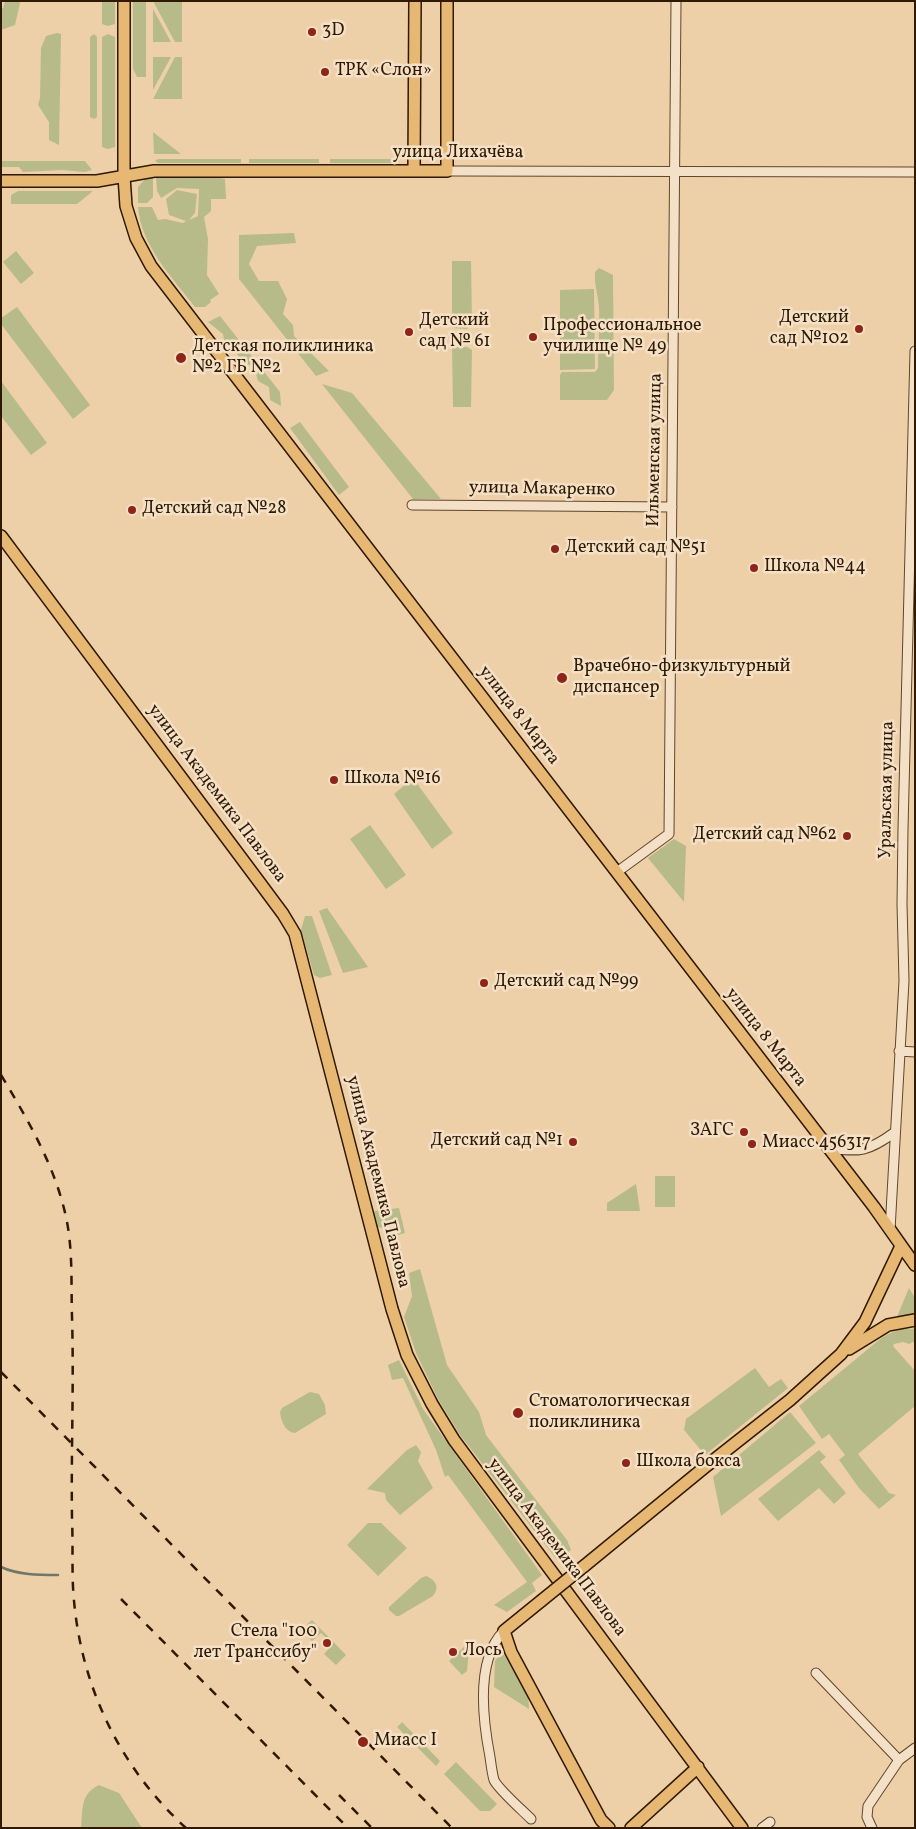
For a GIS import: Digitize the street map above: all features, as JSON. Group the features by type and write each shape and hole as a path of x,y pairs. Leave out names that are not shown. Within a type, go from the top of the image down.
{"main road":[{"name":"улица 8 Марта","path":"124,1 124,176 126,206 139,245 151,266 617,872 915,1265"},
{"path":"414,171 415,1"},
{"path":"447,1 447,171"},
{"name":"улица Лихачёва","path":"1,181 97,181 154,171 447,171"},
{"name":"улица Академика Павлова","path":"1,536 257,878 295,934 379,1261 407,1355 432,1404 454,1440 742,1828"},
{"path":"841,1354 865,1322 901,1246"},
{"path":"609,1828 600,1820 510,1652 504,1632 796,1395 841,1354 888,1325 915,1320"},
{"path":"631,1828 698,1767"}],"street":[{"name":"Ильменская улица","path":"617,872 669,834 676,1"},
{"name":"улица Лихачёва","path":"447,171 915,172"},
{"name":"Уральская улица","path":"890,1230 904,981 902,904 910,746 915,351"},
{"name":"улица Макаренко","path":"412,505 672,507"},
{"path":"899,1051 915,1052"},
{"path":"827,1148 864,1150 883,1141 895,1132"},
{"path":"504,1632 497,1638 487,1666 484,1716 486,1732 494,1781 531,1819"},
{"path":"816,1673 899,1760"},
{"path":"872,1828 867,1817 868,1806 899,1760 915,1748"},
{"path":"762,1828 770,1822"}],"green space":[{"path":"5,1 20,1 20,3 15,25 1,30 1,9"},
{"path":"102,1 115,1 115,24 108,26 102,24"},
{"path":"133,1 146,1 146,77 137,77 133,69"},
{"path":"153,1 182,1 182,42 175,42"},
{"path":"153,9 171,42 153,42"},
{"path":"57,33 61,34 59,145 49,140 49,122 38,105 40,98 41,48 46,36"},
{"path":"94,34 97,37 97,117 94,119 90,117 90,37"},
{"path":"108,34 115,37 115,147 108,149 102,147 102,37"},
{"path":"153,57 171,57 153,90"},
{"path":"175,57 182,57 182,99 153,99"},
{"path":"153,132 181,154 154,154"},
{"path":"158,159 241,159 241,163 158,163 155,161"},
{"path":"249,159 319,159 319,163 249,163"},
{"path":"330,159 397,159 400,161 397,163 330,163"},
{"path":"1,161 85,161 92,170 85,172 62,170 23,172 19,167 1,167"},
{"path":"148,176 153,176 153,197 147,203 138,203 138,187"},
{"path":"211,176 225,179 226,199 211,199 211,211 204,217 208,239 207,275 219,294 210,300 211,302 205,307 195,307 151,248 140,221 138,207 152,207 158,220 165,219 183,223 186,221 169,215 166,199 177,190 197,194 195,213 189,220 198,216 199,189 177,188 161,198 157,191 156,177"},
{"path":"18,191 93,191 77,204 11,204 11,195"},
{"path":"294,233 296,243 257,246 249,264 259,281 278,281 287,299 283,314 293,325 294,336 329,371 316,376 239,279 239,235"},
{"path":"16,251 34,273 21,284 3,262"},
{"path":"452,261 471,261 472,322 467,329 452,328"},
{"path":"599,268 613,275 614,390 607,400 560,400 560,375 562,372 595,372 598,368 599,307 595,272"},
{"path":"594,289 595,369 560,370 560,290"},
{"path":"17,307 90,405 73,419 1,324 1,318"},
{"path":"220,316 280,392 281,406 270,400 269,387 258,381 254,366 242,363 235,350 225,345 223,334 208,322"},
{"path":"452,347 467,347 472,350 471,407 453,407"},
{"path":"1,381 47,443 31,455 1,416"},
{"path":"322,384 352,393 441,499 413,499"},
{"path":"300,422 349,487 339,495 290,428"},
{"path":"413,778 453,833 432,849 394,794"},
{"path":"370,825 406,875 386,889 350,839"},
{"path":"674,839 686,846 684,902 648,858"},
{"path":"327,908 368,967 343,973 319,911"},
{"path":"305,916 312,916 332,975 320,978 314,975 301,930"},
{"path":"655,1176 675,1176 675,1207 655,1207"},
{"path":"636,1184 640,1211 607,1211 607,1203"},
{"path":"399,1208 405,1233 398,1235 406,1272 399,1275 387,1228 374,1227 371,1216 375,1211"},
{"path":"420,1269 447,1365 479,1412 486,1435 567,1540 571,1550 557,1560 460,1435 438,1399 416,1353 404,1317 412,1296 409,1273"},
{"path":"909,1288 915,1298 915,1315 906,1315 896,1319"},
{"path":"915,1329 915,1341 909,1344 903,1342 894,1344 893,1346 915,1371 915,1406 858,1454 889,1493 896,1495 879,1509 859,1488 839,1460 845,1455 829,1434 822,1439 799,1406 883,1337 900,1330"},
{"path":"399,1360 423,1409 542,1575 532,1583 536,1591 507,1612 494,1605 527,1582 448,1475 445,1477 436,1450 403,1378 392,1380 388,1365"},
{"path":"755,1368 769,1387 781,1379 788,1388 705,1455 684,1430 686,1419"},
{"path":"310,1392 319,1394 325,1405 326,1414 295,1433 289,1431 281,1419 280,1412 282,1408"},
{"path":"790,1412 816,1443 721,1516 713,1477"},
{"path":"416,1445 421,1452 418,1461 433,1488 400,1515 386,1500 385,1493 367,1489 407,1450"},
{"path":"819,1450 826,1457 820,1462 846,1493 834,1504 819,1488 778,1521 758,1499"},
{"path":"368,1523 381,1523 407,1548 378,1576 347,1545"},
{"path":"426,1576 436,1584 433,1596 399,1616 396,1616 389,1610 389,1607 421,1578"},
{"path":"312,1620 346,1655 336,1665 324,1654 333,1644 321,1633 312,1641 301,1630"},
{"path":"466,1645 469,1649 467,1671 462,1675 449,1661"},
{"path":"500,1654 503,1654 506,1658 528,1694 529,1709 494,1687 495,1661"},
{"path":"402,1722 440,1761 436,1766 397,1727"},
{"path":"456,1762 497,1804 490,1811 480,1811 444,1774"},
{"path":"99,1785 119,1793 142,1828 81,1828 85,1798 88,1793"}],"waterway":[{"path":"1,1567 21,1573 58,1575"}],"railway":[{"path":"1,1075 31,1126 48,1162 61,1198 70,1241 73,1342 73,1587 76,1621 83,1655 93,1688 121,1749 140,1777 186,1828"},
{"path":"1,1372 452,1828"},
{"path":"121,1599 348,1828"},
{"path":"339,1795 372,1828"}],"place":[{"name":"3D","path":"312,32"},
{"name":"ТРК «Слон»","path":"325,72"},
{"name":"Детский сад №102","path":"859,329"},
{"name":"Детский сад № 61","path":"409,332"},
{"name":"Профессиональное училище № 49","path":"533,337"},
{"name":"Детская поликлиника №2 ГБ №2","path":"181,358"},
{"name":"Детский сад №28","path":"132,510"},
{"name":"Детский сад №51","path":"555,549"},
{"name":"Школа №44","path":"754,568"},
{"name":"Врачебно-физкультурный диспансер","path":"562,678"},
{"name":"Школа №16","path":"334,780"},
{"name":"Детский сад №62","path":"847,836"},
{"name":"Детский сад №99","path":"484,983"},
{"name":"ЗАГС","path":"744,1132"},
{"name":"Детский сад №1","path":"573,1142"},
{"name":"Миасс 456317","path":"752,1144"},
{"name":"Стоматологическая поликлиника","path":"518,1413"},
{"name":"Школа бокса","path":"626,1463"},
{"name":"Стела \"100 лет Транссибу\"","path":"327,1643"},
{"name":"Лось","path":"453,1652"},
{"name":"Миасс I","path":"363,1742"}]}
